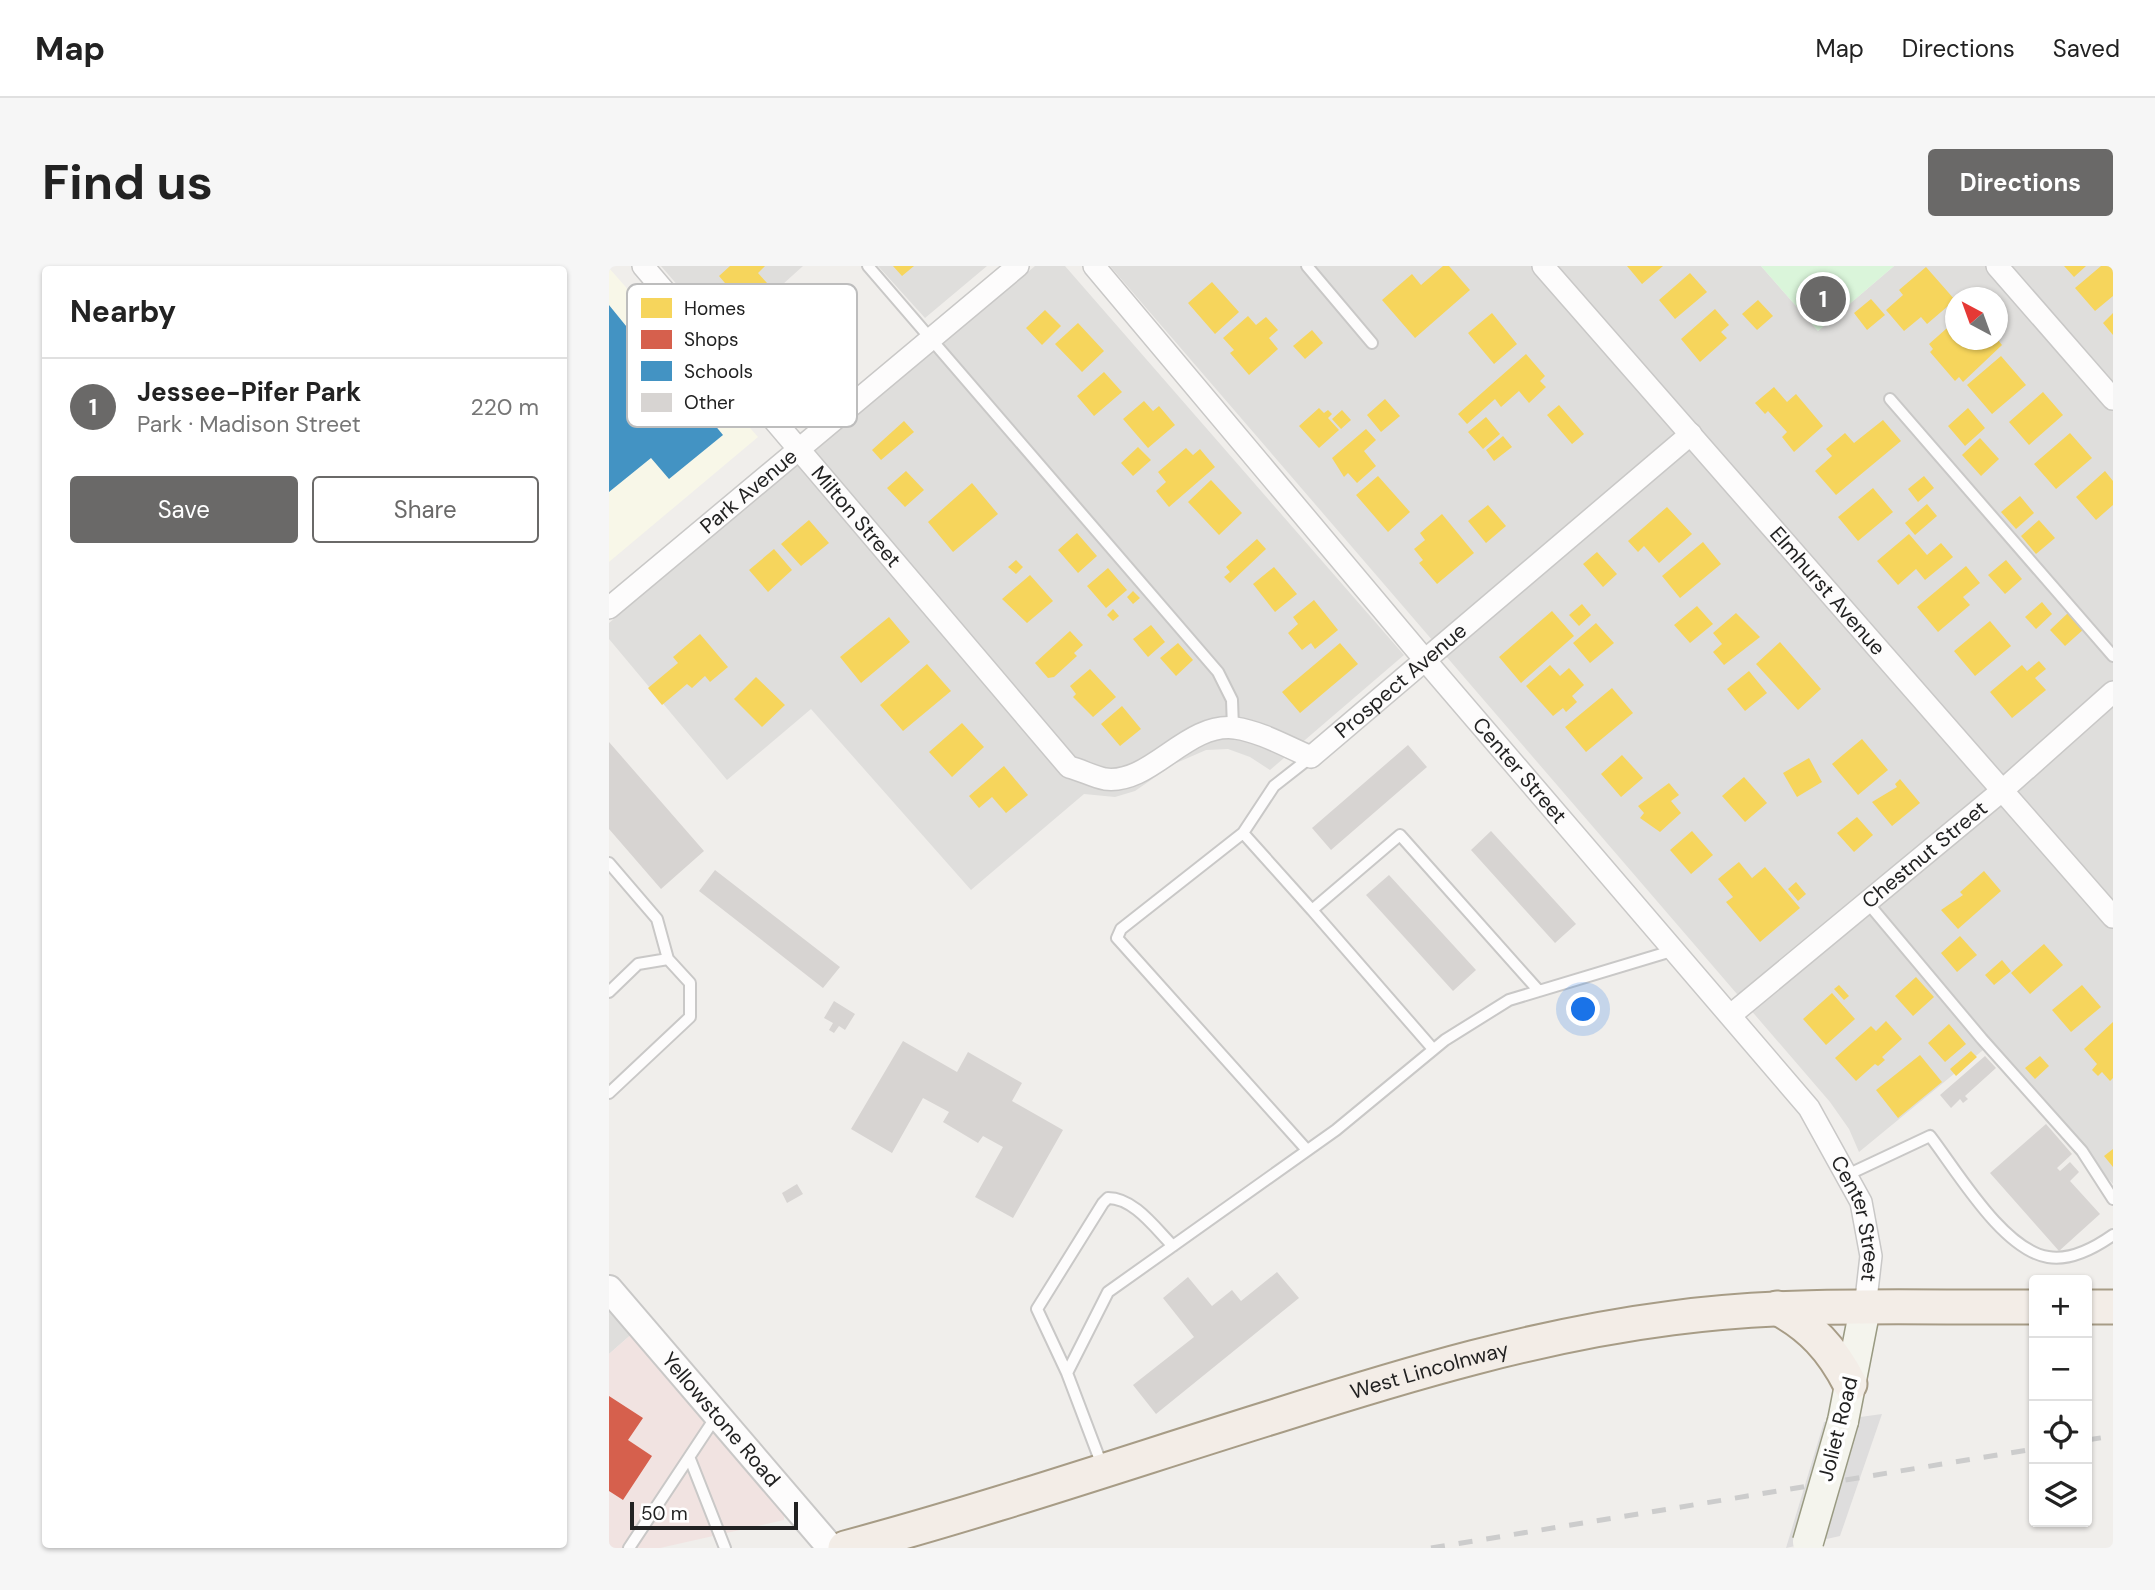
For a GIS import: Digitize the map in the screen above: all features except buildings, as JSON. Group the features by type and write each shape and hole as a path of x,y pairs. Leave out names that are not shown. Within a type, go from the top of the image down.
{"main road":[{"name":"West Lincolnway","path":"845,1548 966,1516 1436,1367 1617,1327 1672,1318 1777,1308 2029,1307"},
{"path":"2092,1307 2113,1307"},
{"path":"1777,1308 1797,1319 1828,1346 1850,1384"},
{"name":"Joliet Road","path":"1807,1545 1843,1421 1865,1308"}],"street":[{"name":"Milton Street","path":"643,266 659,284"},
{"name":"Park Avenue","path":"857,402 1018,266"},
{"name":"Center Street","path":"1094,266 1425,660 1732,1014 1809,1108 1861,1202 1871,1256 1865,1308"},
{"name":"Elmhurst Avenue","path":"1543,266 2004,789 2113,917"},
{"path":"1997,266 2113,399"},
{"name":"Milton Street","path":"782,427 1069,767 1107,779 1138,772 1196,735 1233,728"},
{"name":"Park Avenue","path":"609,608 827,427"},
{"name":"Prospect Avenue","path":"1311,757 1691,434"},
{"name":"Chestnut Street","path":"1732,1014 2004,789 2113,692"},
{"path":"1233,728 1260,735 1311,757"},
{"name":"Yellowstone Road","path":"609,1289 831,1548"}],"lane":[{"path":"868,266 1218,672 1231,700 1233,728"},
{"path":"1307,266 1372,343"},
{"path":"1890,399 2113,656"},
{"path":"1307,1150 1117,938 1121,929 1243,833 1274,786 1311,757"},
{"path":"1243,833 1433,1049"},
{"path":"1312,910 1400,835 1539,991"},
{"path":"609,863 657,919 668,959 690,983 690,1017 609,1093"},
{"path":"1867,902 1982,1039 2082,1151 2113,1199"},
{"path":"1067,1373 1108,1292 1307,1150 1433,1049 1509,1000 1677,950"},
{"path":"609,992 638,964 668,959"},
{"path":"1847,1175 1930,1136 2003,1231 2038,1253 2048,1257 2074,1254 2096,1246 2113,1235"},
{"path":"1104,1471 1067,1373 1037,1310 1108,1198 1119,1198 1128,1203 1173,1246"},
{"path":"629,1548 717,1415"},
{"path":"689,1459 725,1548"}],"shaded area":[{"path":"661,266 803,266 783,284 676,284"},
{"path":"878,266 987,266 925,318"},
{"path":"1035,266 1065,266 1404,655 1270,770 1250,757 1228,749 1206,750 1174,764 1135,791 1115,797 1084,794 971,890 811,709 727,780 609,639 609,623 843,427 857,427 857,415"},
{"path":"1110,266 1761,266 1818,331 1894,266 2113,266 2113,1184 1988,1046 1859,1152 1849,1129 1830,1102"},
{"path":"609,268 627,288 627,427 749,427 758,437 609,562"},
{"path":"609,1304 634,1332 609,1354"},
{"path":"634,1332 784,1511 784,1520 660,1548 609,1548 609,1354"}],"green space":[{"path":"1761,266 1894,266 1818,331"}],"pier":[{"path":"1882,1414 1840,1536 1786,1548 1824,1422"}],"railway":[{"path":"2092,1439 2113,1436"},
{"path":"1431,1548 2029,1450"}],"place":[{"name":"Jessee-Pifer Park","path":"1823,299"}]}
